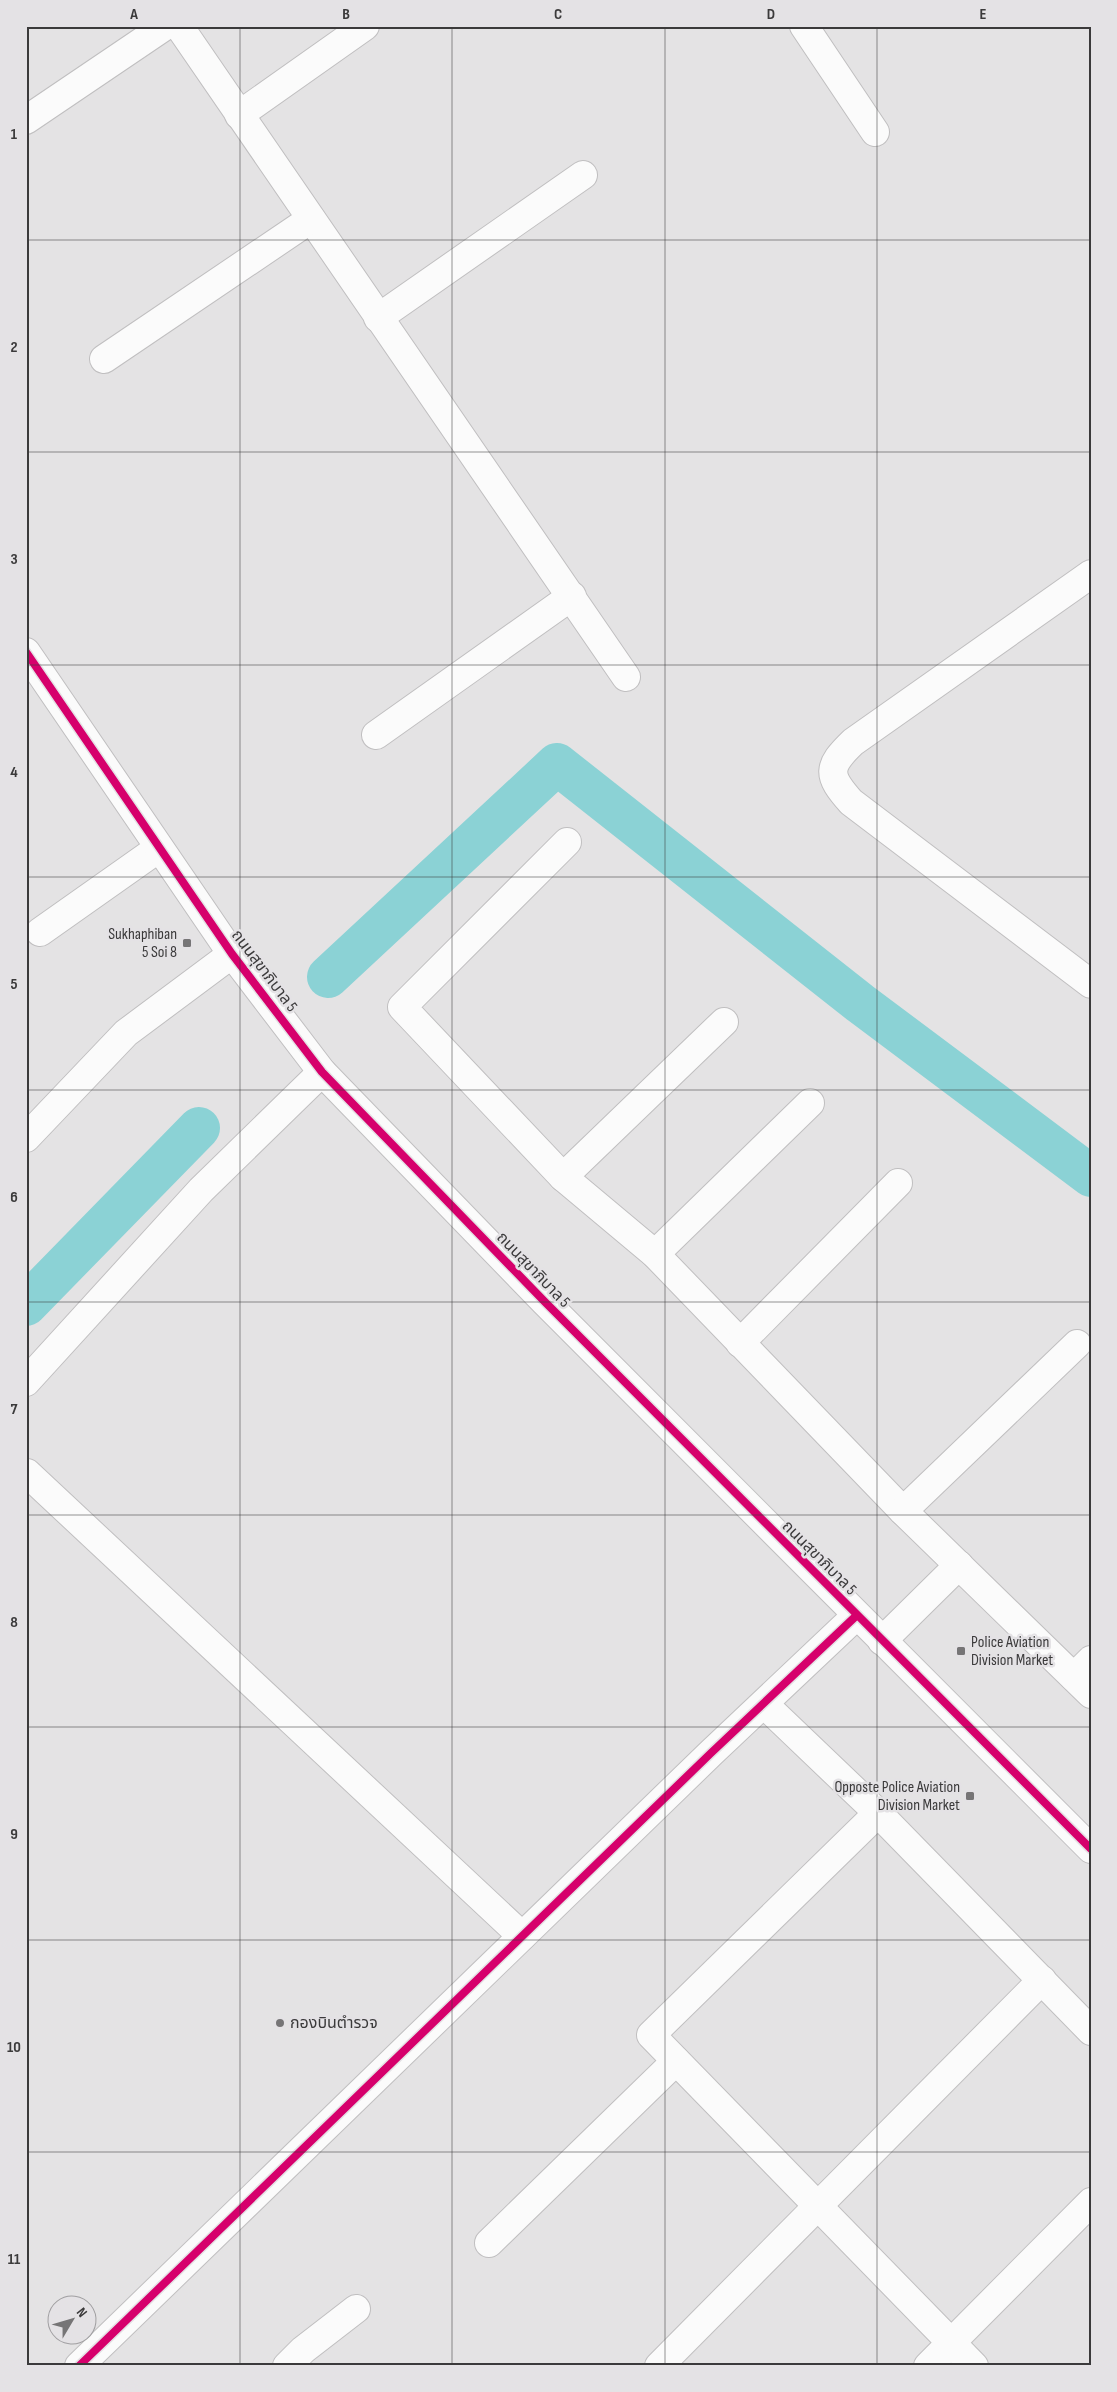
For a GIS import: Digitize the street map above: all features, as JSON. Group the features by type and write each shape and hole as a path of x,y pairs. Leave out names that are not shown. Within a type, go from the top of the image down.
{"street":[{"path":"26,120 165,26"},
{"path":"179,26 626,677"},
{"path":"239,115 365,26"},
{"path":"804,26 875,132"},
{"path":"378,318 583,176"},
{"path":"104,359 311,219"},
{"path":"1091,574 853,742 837,758 832,769 834,781 851,802 1091,984"},
{"path":"376,735 572,596"},
{"name":"ถนนสุขาภิบาล 5","path":"26,652 232,954 322,1072 545,1302 856,1616 1091,1849"},
{"path":"567,842 402,1007 563,1177 655,1254 903,1511 959,1565 1085,1677"},
{"path":"40,932 159,848"},
{"path":"26,1138 126,1033 232,954"},
{"path":"563,1177 724,1022"},
{"path":"26,1382 201,1190 322,1072"},
{"path":"655,1254 810,1103"},
{"path":"740,1343 898,1183"},
{"path":"903,1511 1077,1344"},
{"path":"27,1473 522,1936"},
{"path":"882,1641 959,1565"},
{"path":"79,2366 522,1936 856,1616"},
{"path":"764,1704 878,1813 1091,2031"},
{"path":"878,1813 651,2035 974,2366"},
{"path":"659,2366 1042,1980"},
{"path":"489,2243 676,2061"},
{"path":"928,2366 1091,2202"},
{"path":"302,2361 356,2309"}],"waterway":[{"path":"328,977 557,764 860,1003 1091,1176"},
{"path":"26,1305 199,1128"}],"cycle path":[{"path":"26,652 232,954 322,1072 545,1302 1091,1849"},
{"path":"79,2366 711,1753 856,1616"}],"place":[{"name":"Sukhaphiban 5 Soi 8","path":"187,943"},
{"name":"Police Aviation Division Market","path":"961,1651"},
{"name":"Opposte Police Aviation Division Market","path":"970,1796"},
{"name":"กองบินตำรวจ","path":"280,2023"}]}
